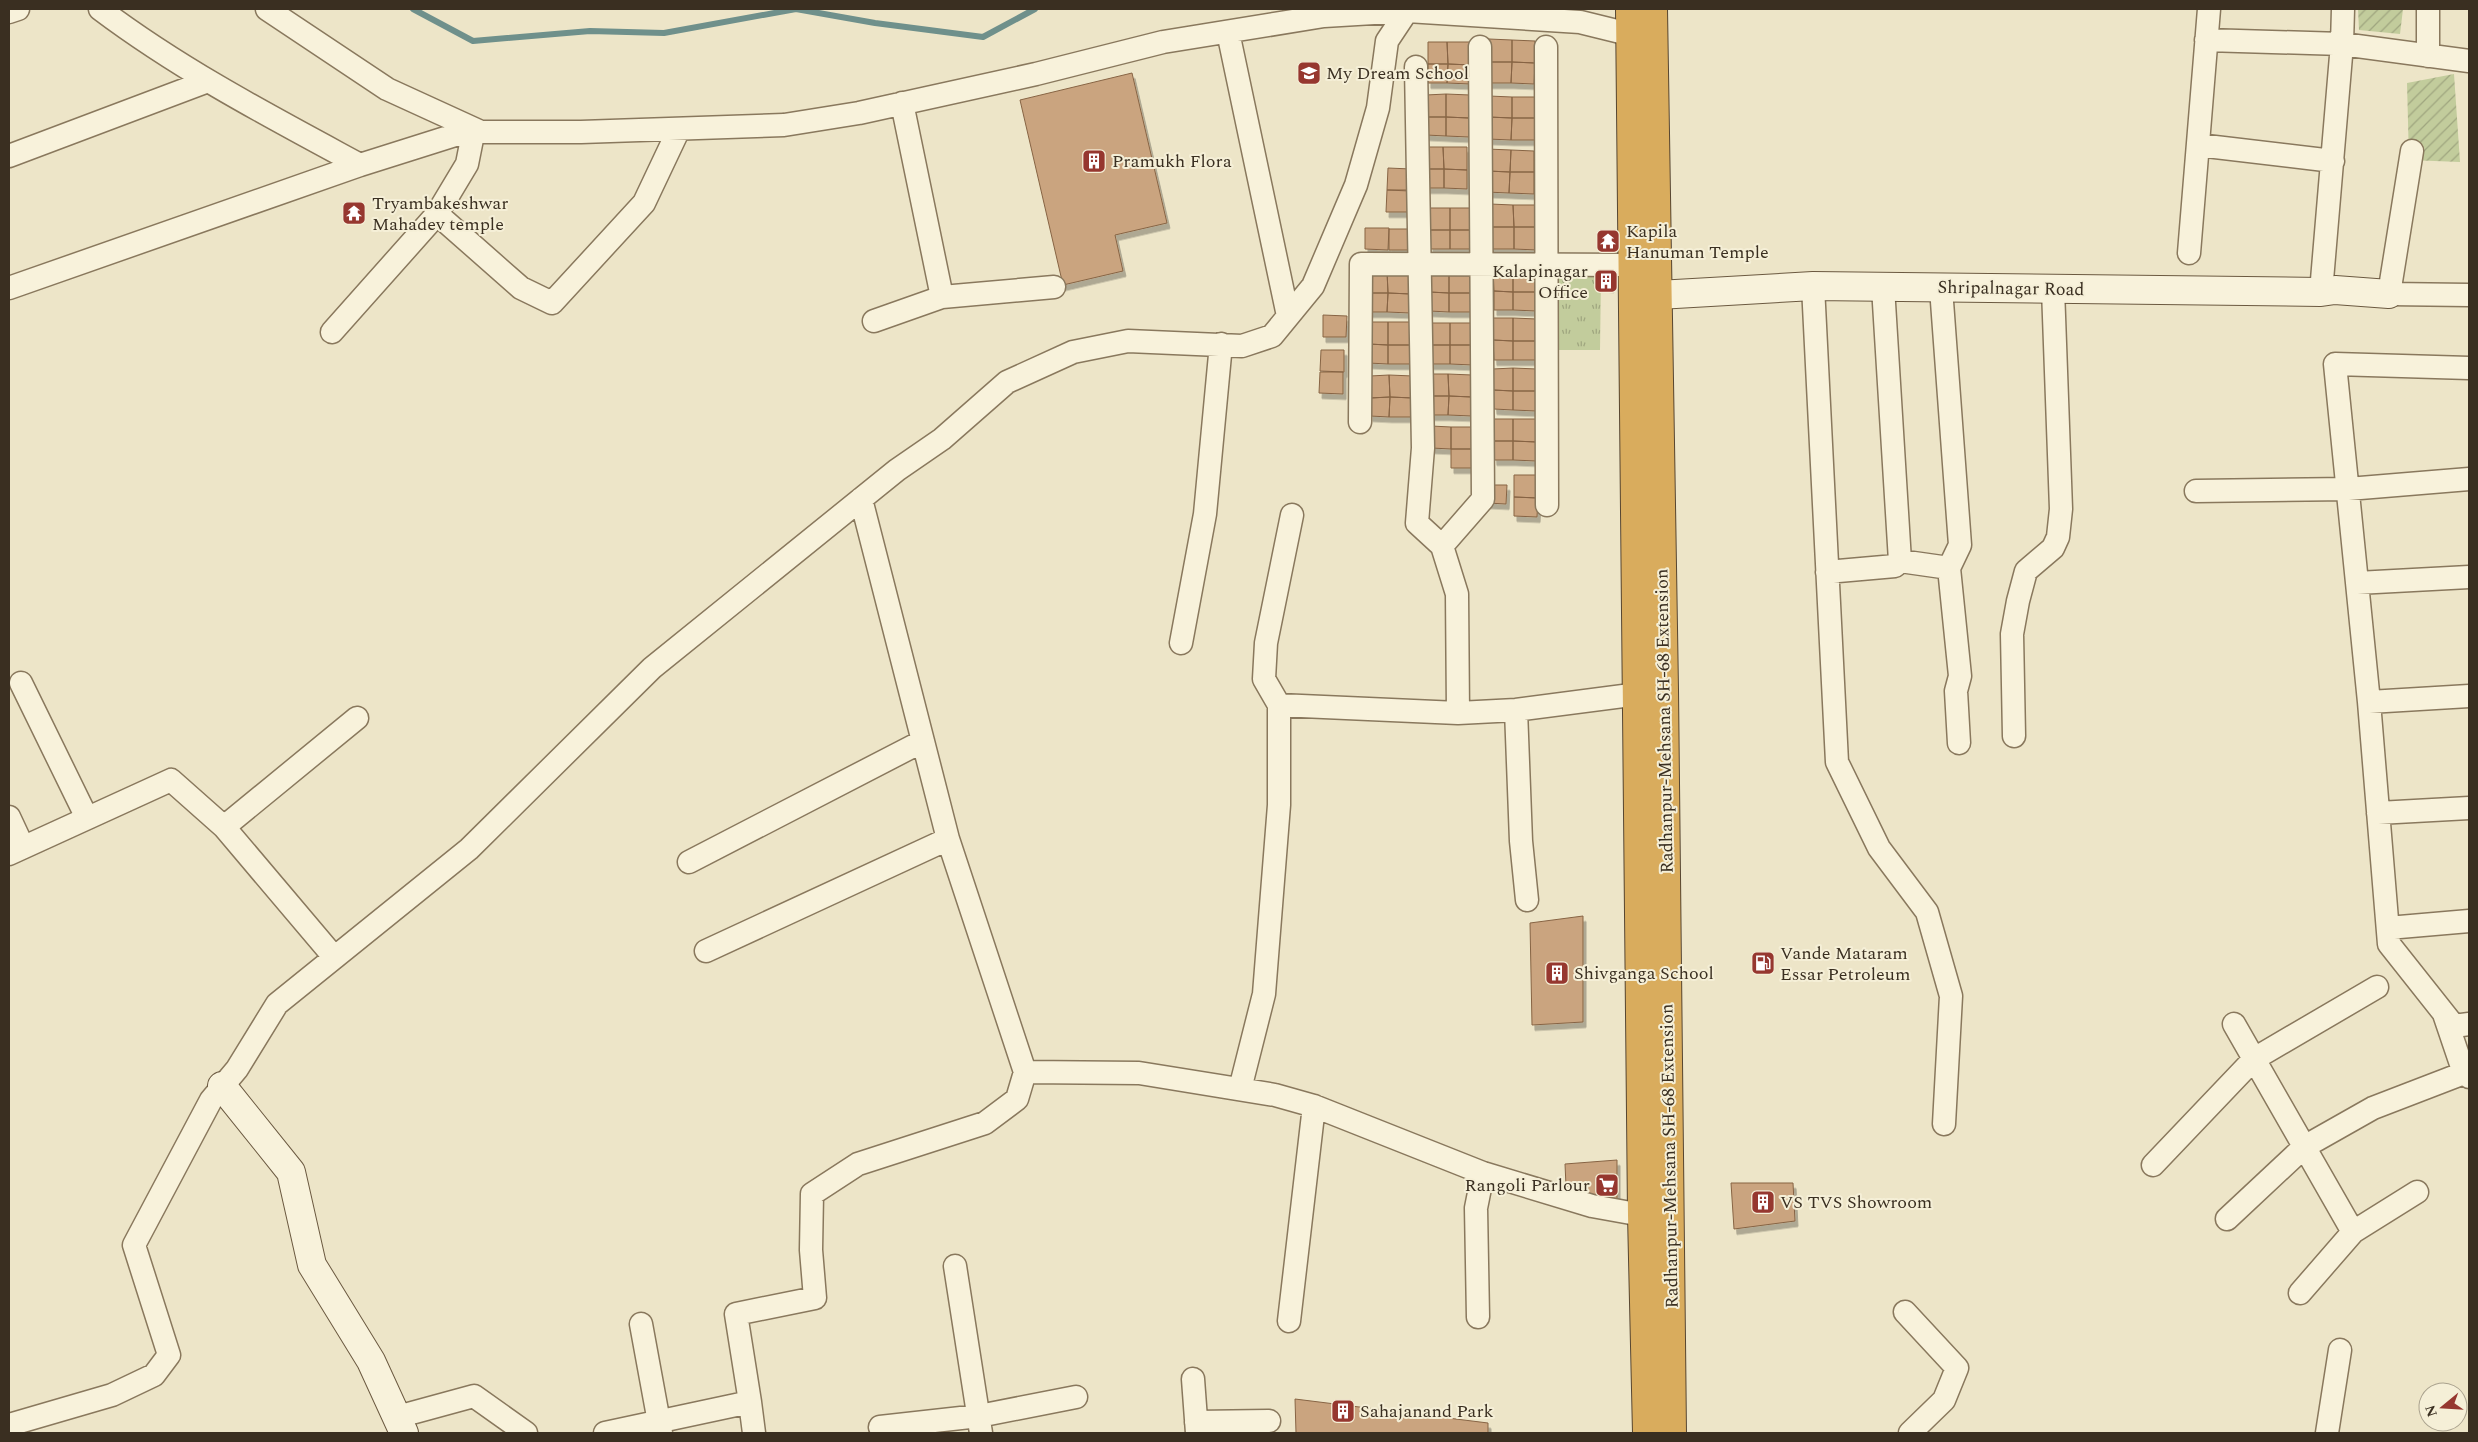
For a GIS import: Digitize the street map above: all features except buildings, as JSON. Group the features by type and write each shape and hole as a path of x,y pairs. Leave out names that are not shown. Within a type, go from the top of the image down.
{"highway":[{"name":"Radhanpur-Mehsana SH-68 Extension","path":"1653,9 1638,28 1645,294 1651,692 1672,1433"},
{"path":"1638,28 1632,265 1645,294"},
{"path":"1647,1433 1642,1215 1651,692"}],"street":[{"path":"9,12 18,9"},
{"path":"100,9 236,99 360,164"},
{"path":"267,9 387,89 481,132 679,129 784,125 902,104 1036,74 1164,42 1324,16 1407,11 1580,22 1638,28"},
{"path":"2189,253 2209,9"},
{"path":"2321,292 2334,161 2343,9"},
{"path":"2428,9 2428,56"},
{"path":"9,1425 112,1394 154,1375 170,1355 134,1245 211,1100 237,1068 277,1004 469,849 652,668 897,470 942,440 1007,382 1073,352 1128,341 1242,346 1272,336 1312,286 1356,185 1378,108 1387,41 1407,11"},
{"path":"1228,32 1288,316"},
{"path":"2206,40 2342,44 2469,61"},
{"path":"1442,546 1483,498 1480,47"},
{"path":"1546,47 1547,506"},
{"path":"1416,67 1423,448 1417,523 1442,546 1458,594 1458,713"},
{"path":"9,156 208,81"},
{"path":"902,104 942,297"},
{"path":"9,288 360,164 474,129"},
{"path":"332,332 437,214 467,164 474,129"},
{"path":"437,214 521,288 552,304 644,203 679,129"},
{"path":"2198,145 2334,161"},
{"path":"2412,151 2389,294 2469,295"},
{"path":"1360,422 1361,264 1632,265"},
{"path":"1813,286 1837,762 1879,848 1927,912 1951,996 1944,1124"},
{"name":"Shripalnagar Road","path":"1645,294 1813,286 2321,292 2335,290 2389,294"},
{"path":"874,321 942,297 1054,287"},
{"path":"1827,572 1895,566 1900,561 1883,287"},
{"path":"1941,288 1960,545 1949,568 1960,676 1956,691 1959,743"},
{"path":"2014,736 2012,634 2018,601 2026,571 2045,552 2053,548 2058,538 2061,509 2054,289"},
{"path":"1181,643 1205,514 1221,344"},
{"path":"2469,368 2335,364 2369,702 2389,944 2454,1026 2469,1024"},
{"path":"2196,491 2348,489 2469,479"},
{"path":"754,1433 736,1314 815,1298 811,1250 812,1194 858,1164 985,1123 1017,1099 1025,1072 948,839 861,499"},
{"path":"1240,1089 1264,994 1279,805 1279,705 1264,679 1266,644 1292,515"},
{"path":"1900,561 1949,568"},
{"path":"2357,583 2469,577"},
{"path":"21,683 87,818"},
{"path":"1279,705 1458,713 1516,710 1651,692"},
{"path":"2369,702 2469,696"},
{"path":"1516,710 1521,841 1527,900"},
{"path":"224,827 356,718"},
{"path":"689,862 923,741"},
{"path":"9,817 16,851 171,780 224,827 334,957"},
{"path":"2378,813 2469,808"},
{"path":"706,951 948,839"},
{"path":"2388,928 2469,921"},
{"path":"2153,1165 2254,1059 2377,987"},
{"path":"2227,1219 2304,1147 2373,1108 2466,1075 2444,1014"},
{"path":"2234,1024 2352,1232"},
{"path":"1025,1072 1139,1073 1275,1095 1314,1106 1483,1173 1592,1206 1642,1215"},
{"path":"222,1086 291,1172 312,1266 371,1361 400,1425 474,1396 526,1433"},
{"path":"1289,1321 1314,1106"},
{"path":"1478,1317 1476,1208 1483,1173"},
{"path":"2300,1293 2352,1232 2417,1192"},
{"path":"955,1266 980,1425"},
{"path":"1905,1312 1956,1368 1944,1400 1910,1433"},
{"path":"641,1324 660,1427"},
{"path":"2327,1433 2340,1350"},
{"path":"1193,1379 1196,1428 1269,1421"},
{"path":"880,1427 980,1425 1076,1397"},
{"path":"605,1433 660,1427 750,1402"}],"green space":[{"path":"2358,9 2403,9 2400,34 2359,30"},
{"path":"2454,74 2460,162 2409,160 2407,83"},
{"path":"1554,274 1601,275 1600,350 1553,350"}],"waterway":[{"path":"413,9 473,41 590,31 664,33 796,9 875,23 983,37 1035,9"}],"place":[{"name":"My Dream School","path":"1309,73"},
{"name":"Pramukh Flora","path":"1094,161"},
{"name":"Tryambakeshwar Mahadev temple","path":"354,213"},
{"name":"Kapila Hanuman Temple","path":"1608,241"},
{"name":"Kalapinagar Office","path":"1606,281"},
{"name":"Vande Mataram Essar Petroleum","path":"1763,963"},
{"name":"Shivganga School","path":"1557,973"},
{"name":"Rangoli Parlour","path":"1607,1185"},
{"name":"VS TVS Showroom","path":"1763,1202"},
{"name":"Sahajanand Park","path":"1343,1411"}]}
